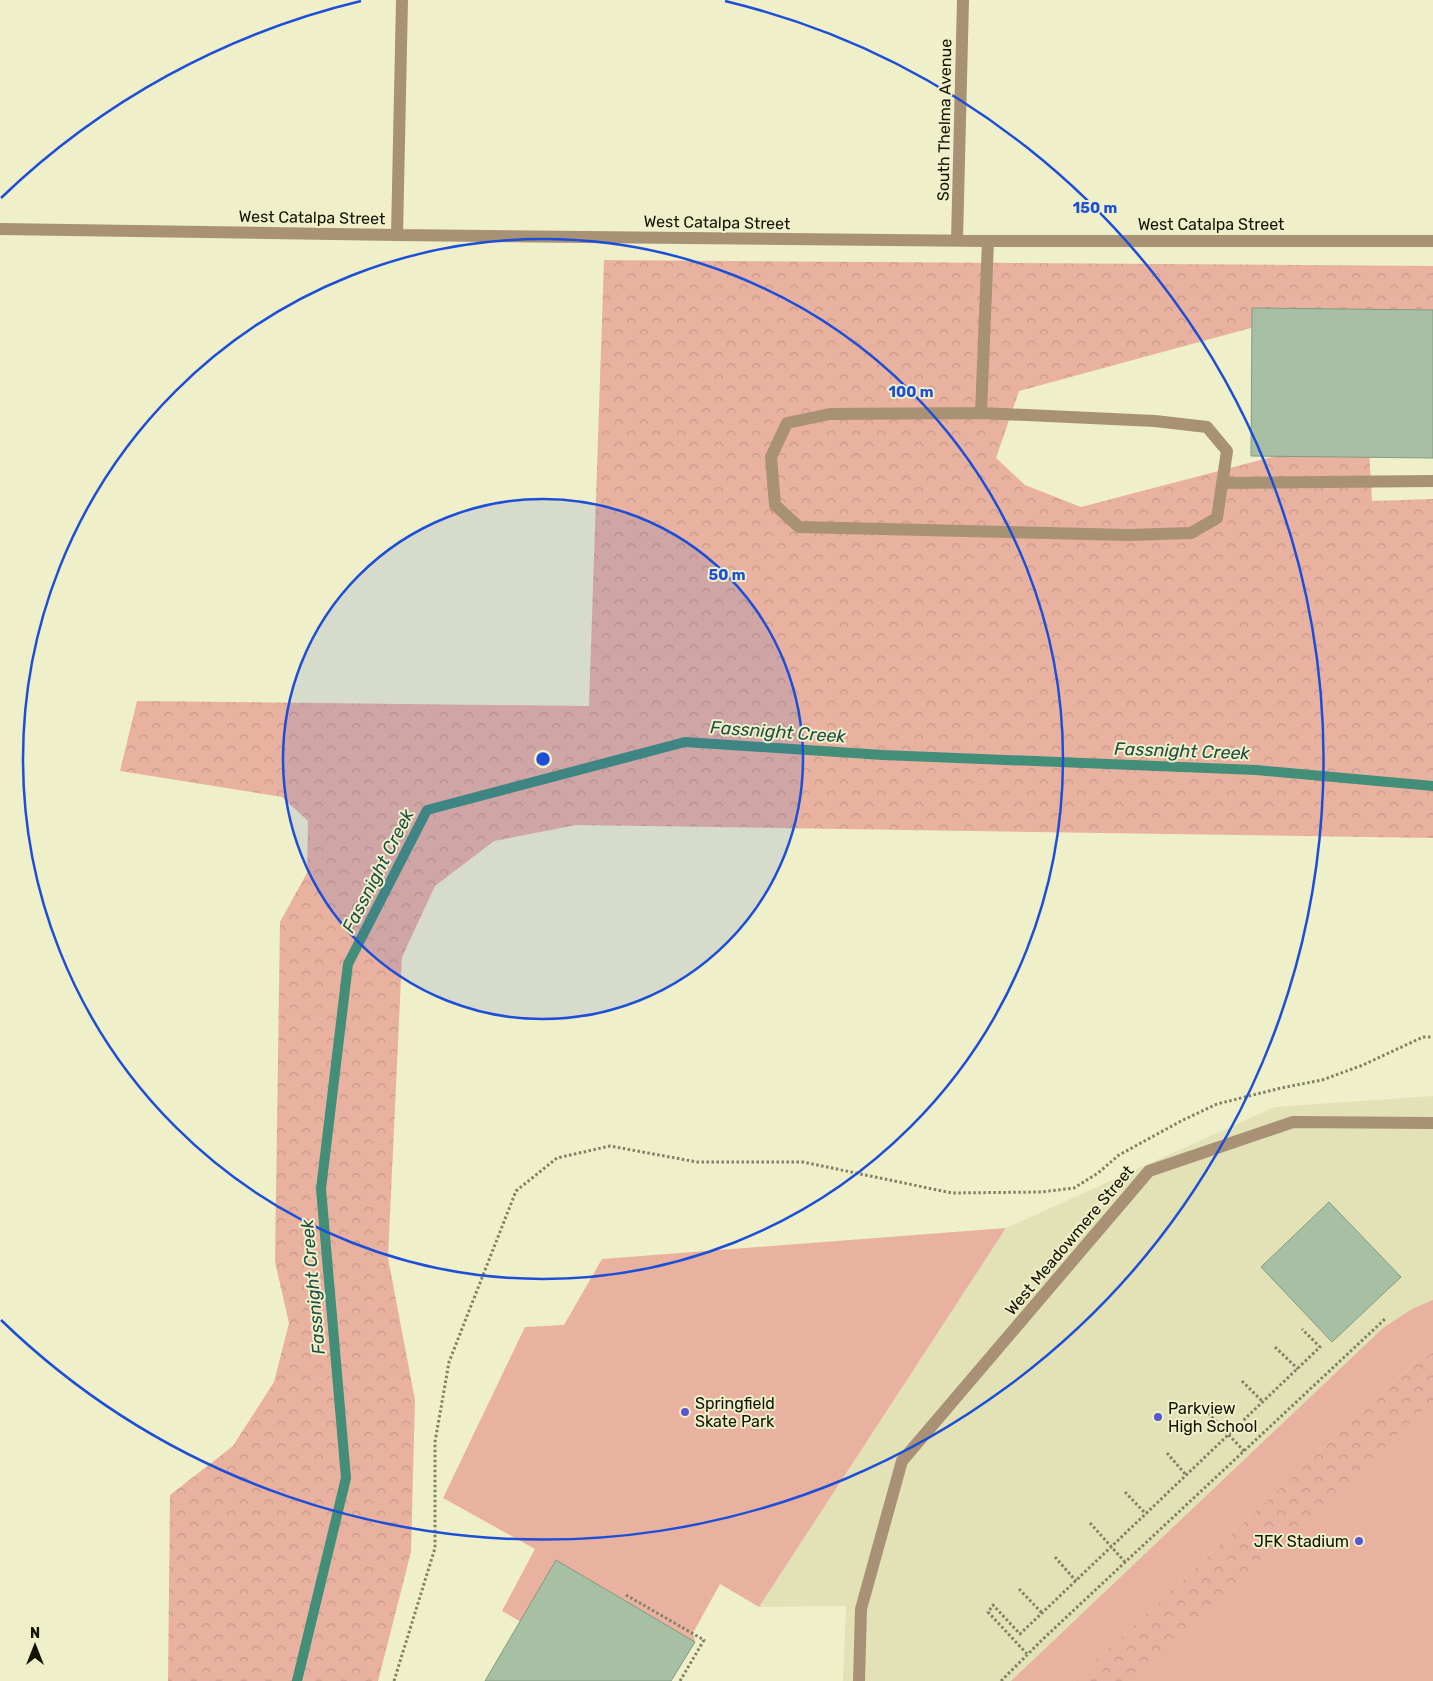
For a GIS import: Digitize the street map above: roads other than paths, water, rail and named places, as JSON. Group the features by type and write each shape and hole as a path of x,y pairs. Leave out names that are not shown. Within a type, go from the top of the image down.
{"street":[{"path":"396,235 402,0"},
{"name":"South Thelma Avenue","path":"957,240 963,0"},
{"name":"West Catalpa Street","path":"0,229 988,241 1433,241"},
{"path":"981,413 988,241"},
{"path":"981,413 1154,421 1207,426 1226,451 1217,518 1191,533 1128,535 799,527 775,505 771,457 787,423 830,414 981,413"},
{"path":"1222,483 1433,481"},
{"name":"West Meadowmere Street","path":"859,1681 861,1609 902,1461 1149,1172 1293,1122 1433,1123"}],"waterway":[{"name":"Fassnight Creek","path":"297,1681 346,1478 321,1189 348,964 427,810 685,742 883,755 1256,770 1433,786"}],"place":[{"name":"Springfield Skate Park","path":"685,1412"},
{"name":"Parkview High School","path":"1158,1417"},
{"name":"JFK Stadium","path":"1359,1541"}]}
